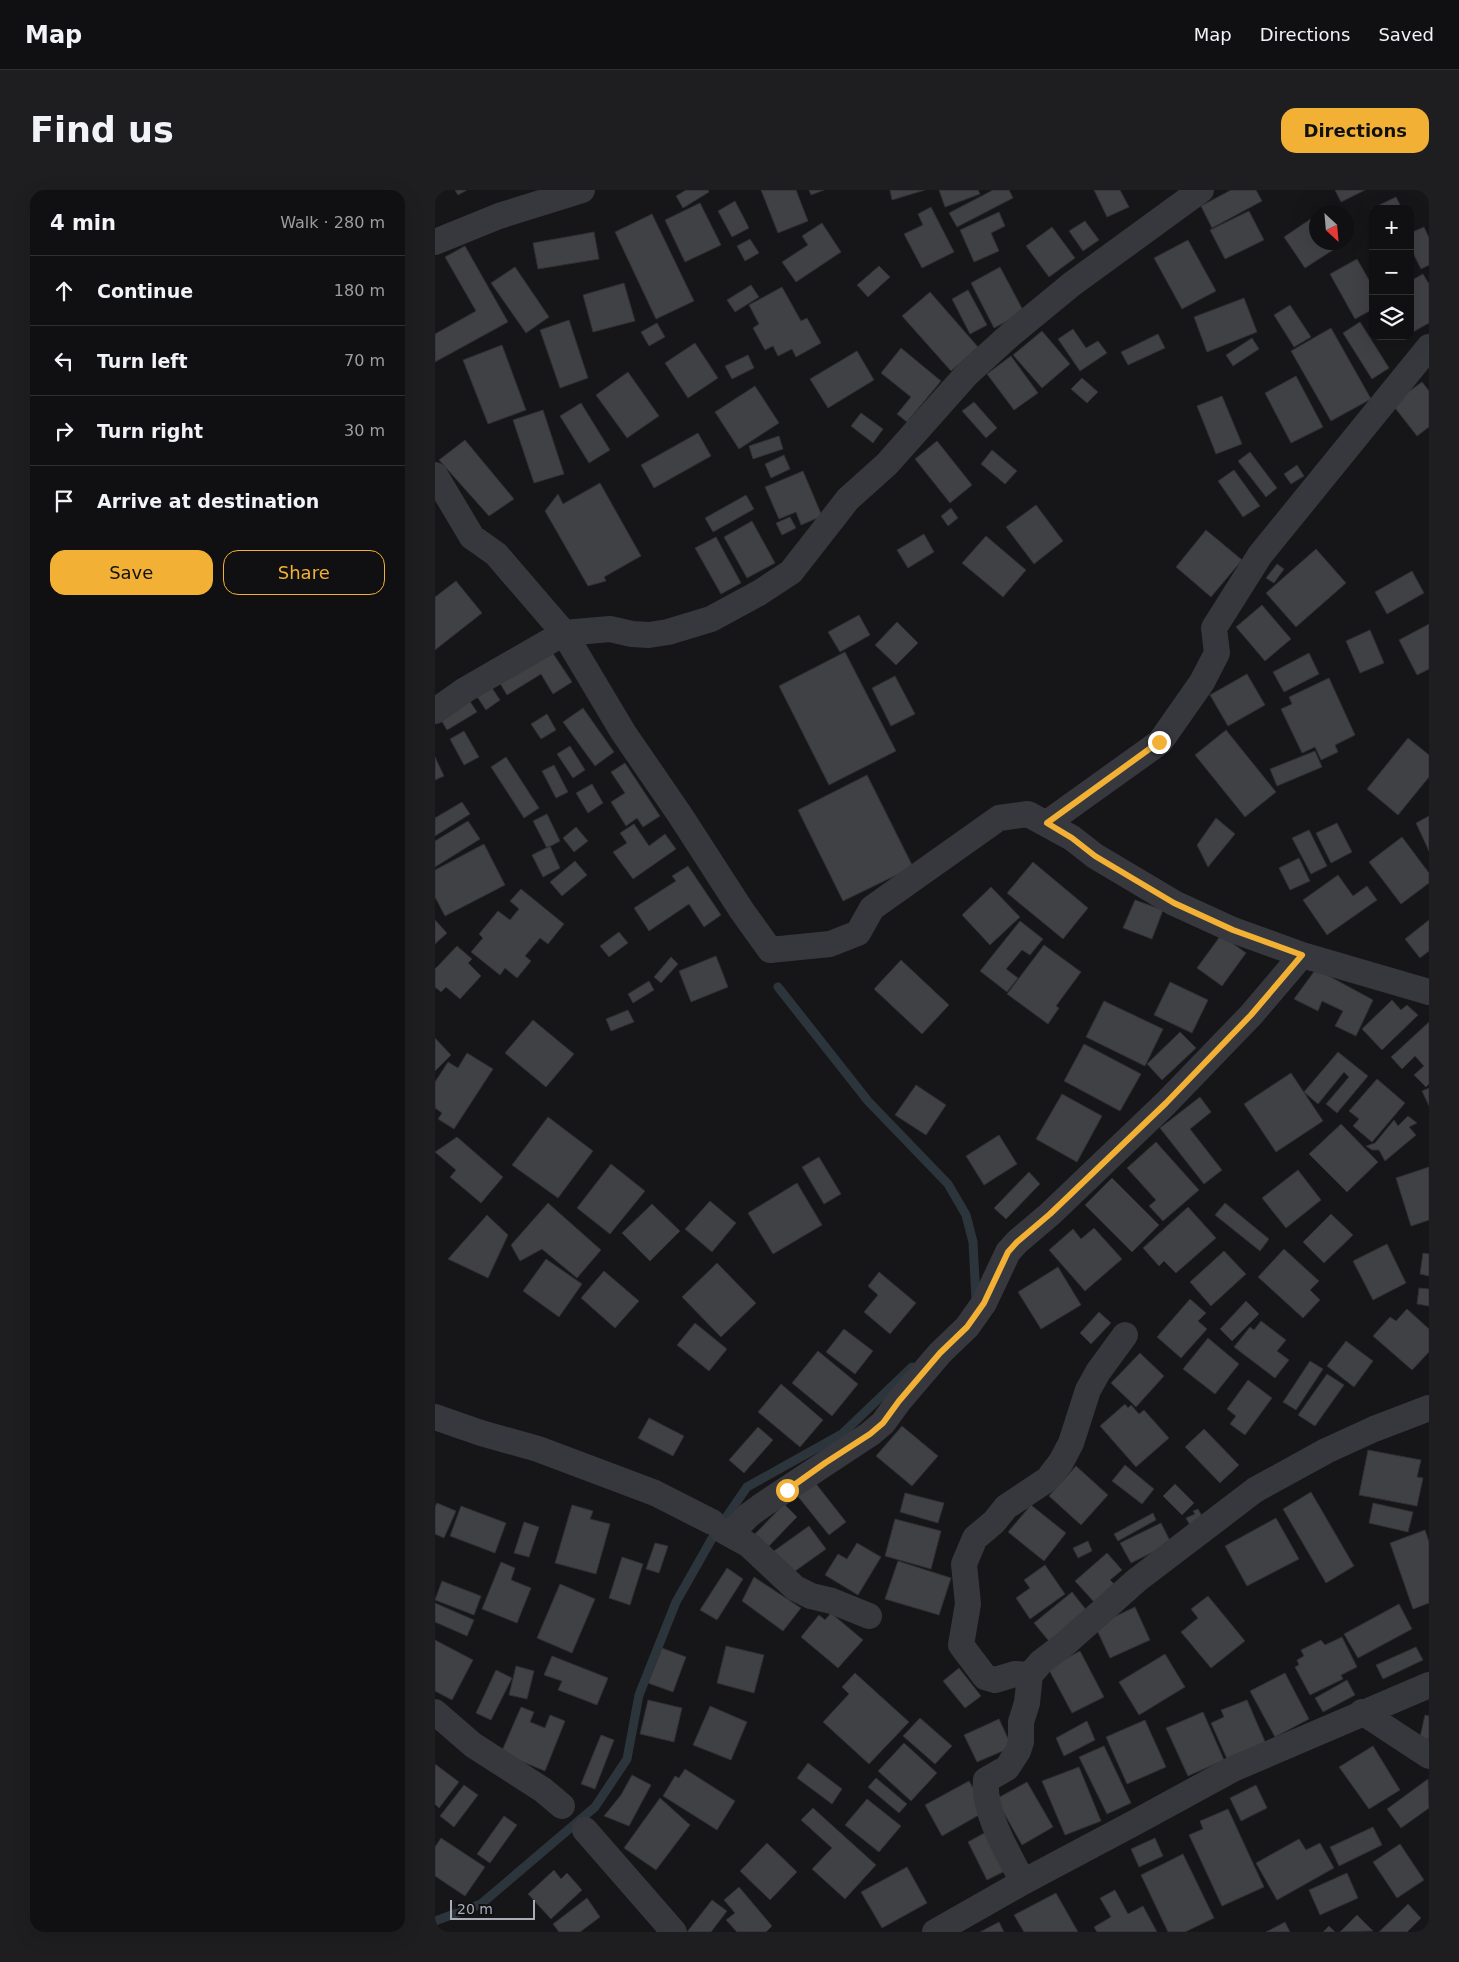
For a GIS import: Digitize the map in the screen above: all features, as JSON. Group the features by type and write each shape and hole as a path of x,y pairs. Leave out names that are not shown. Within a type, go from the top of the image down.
{"street":[{"path":"435,242 499,216 582,190"},
{"path":"435,711 465,690 564,633 610,629 631,634 649,635 668,632 711,618 759,593 791,572 848,499 887,464 967,374 1010,335 1072,284 1201,190"},
{"path":"1047,823 1159,742 1202,682 1217,653 1214,628 1260,555 1360,429 1429,347"},
{"path":"435,475 472,537 496,554 564,633 623,732 770,950 830,944 858,933 872,908 999,818 1027,814 1072,838 1095,856 1174,903 1233,930 1302,955 1429,992"},
{"path":"722,1528 749,1515 870,1434 883,1423 940,1353 967,1327 984,1303 1008,1252 1166,1103 1251,1015 1302,955"},
{"path":"1031,1675 1015,1674 995,1680 985,1678 961,1645 968,1604 964,1564 975,1538 994,1522 1006,1507 1048,1479 1061,1462 1071,1443 1088,1390 1098,1372 1125,1335"},
{"path":"1023,1882 1000,1835 985,1793 986,1780 1007,1768 1018,1751 1021,1742 1021,1722 1027,1703 1031,1675 1041,1662 1066,1644 1137,1580 1255,1490 1366,1433 1429,1408"},
{"path":"435,1417 481,1433 538,1449 655,1493 722,1528 749,1545 795,1588 811,1596 832,1601 869,1616"},
{"path":"935,1932 1233,1768 1429,1684"},
{"path":"435,1712 473,1745 543,1790 562,1806"},
{"path":"1363,1712 1429,1756"},
{"path":"585,1830 674,1932"}],"building":[{"path":"455,190 467,190 458,195"},
{"path":"686,190 708,190 709,192 683,208 676,196"},
{"path":"761,190 796,190 808,221 778,233"},
{"path":"809,190 824,190 811,195"},
{"path":"890,190 925,190 892,200"},
{"path":"939,190 978,190 980,194 945,207"},
{"path":"993,190 1009,190 1013,198 957,227 949,213"},
{"path":"1094,190 1120,190 1129,207 1107,217"},
{"path":"1231,190 1256,190 1262,201 1212,228 1201,206"},
{"path":"1335,190 1365,190 1341,202"},
{"path":"1396,197 1400,205 1379,205"},
{"path":"735,201 749,228 732,237 718,211"},
{"path":"700,203 721,245 685,262 665,220"},
{"path":"931,207 954,252 922,268 904,234 923,225 918,214"},
{"path":"1249,211 1264,240 1225,259 1210,230"},
{"path":"999,212 1005,226 991,233 999,251 974,262 960,230"},
{"path":"652,214 694,301 656,319 615,232"},
{"path":"1309,220 1309,250 1333,250 1305,268 1284,237"},
{"path":"1085,221 1099,240 1083,251 1069,231"},
{"path":"822,223 841,252 796,282 782,262 808,245 802,236"},
{"path":"1052,227 1075,258 1049,277 1026,246"},
{"path":"1424,227 1429,238 1429,265 1421,269 1414,255 1414,231"},
{"path":"594,232 599,259 538,269 533,243"},
{"path":"750,239 759,253 745,261 737,246"},
{"path":"1188,240 1216,291 1182,309 1154,258"},
{"path":"465,246 508,322 435,362 435,334 476,311 445,257"},
{"path":"1357,259 1369,280 1369,311 1355,319 1330,274"},
{"path":"879,266 890,277 868,297 857,285"},
{"path":"515,267 549,317 526,333 491,283"},
{"path":"1000,267 1024,312 994,328 971,283"},
{"path":"1423,274 1429,284 1429,323 1414,331 1414,295 1414,279"},
{"path":"624,283 635,321 593,332 583,295"},
{"path":"751,285 759,297 735,312 727,300"},
{"path":"782,287 801,321 807,318 821,343 796,357 792,349 778,356 773,346 765,350 753,328 759,324 749,305"},
{"path":"968,290 987,325 970,334 952,299"},
{"path":"930,292 978,347 951,371 902,316"},
{"path":"1244,298 1257,332 1207,352 1194,317"},
{"path":"1290,305 1311,337 1294,347 1274,315"},
{"path":"569,320 588,378 560,388 540,330"},
{"path":"1360,322 1369,336 1369,340 1371,340 1389,368 1372,379 1343,333"},
{"path":"657,323 665,337 649,346 641,332"},
{"path":"1331,328 1371,399 1331,421 1291,351"},
{"path":"1073,329 1086,348 1098,341 1107,353 1080,371 1058,339"},
{"path":"1042,331 1070,364 1042,388 1013,355"},
{"path":"1158,334 1165,348 1128,365 1121,352"},
{"path":"1252,338 1259,349 1233,366 1226,355"},
{"path":"695,343 718,378 688,398 665,363"},
{"path":"502,345 526,410 488,424 463,360"},
{"path":"901,348 941,381 907,422 897,414 911,397 881,373"},
{"path":"857,351 874,380 828,408 810,379"},
{"path":"748,355 754,368 732,379 725,366"},
{"path":"1011,356 1038,393 1014,410 987,374"},
{"path":"628,372 659,416 627,438 596,395"},
{"path":"1296,376 1323,427 1291,443 1265,393"},
{"path":"1082,378 1098,392 1087,403 1071,389"},
{"path":"1422,382 1429,391 1429,427 1417,436 1392,404"},
{"path":"755,386 779,423 739,449 715,412"},
{"path":"1222,396 1242,444 1216,454 1197,406"},
{"path":"974,402 997,428 986,438 962,411"},
{"path":"581,403 610,450 589,463 560,416"},
{"path":"543,410 564,474 534,483 513,420"},
{"path":"861,413 883,429 873,443 851,426"},
{"path":"698,433 711,456 654,488 641,465"},
{"path":"779,436 783,449 753,459 749,446"},
{"path":"465,440 514,499 489,516 439,460"},
{"path":"937,441 972,485 950,503 915,459"},
{"path":"992,450 1017,471 1005,484 981,464"},
{"path":"1250,452 1277,488 1266,497 1238,461"},
{"path":"784,455 790,469 771,478 765,464"},
{"path":"1297,465 1304,476 1291,484 1284,474"},
{"path":"1234,470 1260,506 1243,517 1218,481"},
{"path":"803,471 822,516 801,525 796,512 779,519 765,487"},
{"path":"600,483 641,556 604,577 606,581 588,586 545,511 558,494 563,504"},
{"path":"746,495 754,509 713,532 705,518"},
{"path":"1036,505 1063,541 1034,564 1006,527"},
{"path":"951,508 958,518 948,526 941,516"},
{"path":"790,517 796,528 782,535 776,523"},
{"path":"752,521 775,563 747,578 724,537"},
{"path":"1206,530 1242,560 1211,597 1176,567"},
{"path":"924,534 934,552 908,568 897,550"},
{"path":"986,536 1026,570 1003,597 962,563"},
{"path":"716,537 741,583 721,594 695,548"},
{"path":"1316,549 1346,583 1296,627 1266,593"},
{"path":"1277,564 1284,569 1274,583 1266,578"},
{"path":"1412,571 1424,593 1387,614 1375,592"},
{"path":"456,581 482,613 435,650 435,597"},
{"path":"1262,605 1291,639 1265,661 1236,627"},
{"path":"859,615 870,635 840,652 828,632"},
{"path":"897,622 918,643 896,665 875,645"},
{"path":"1429,624 1429,669 1417,675 1399,640"},
{"path":"1370,630 1384,663 1360,673 1346,641"},
{"path":"548,646 572,682 553,694 541,674 507,695 498,680"},
{"path":"845,652 896,751 829,785 779,686"},
{"path":"1309,653 1319,674 1284,692 1273,672"},
{"path":"1247,674 1265,705 1228,726 1210,695"},
{"path":"895,676 915,714 891,726 872,688"},
{"path":"1329,678 1355,735 1335,745 1338,752 1321,760 1315,747 1302,753 1281,709 1292,704 1289,697"},
{"path":"490,685 500,700 486,710 476,695"},
{"path":"469,700 477,712 447,730 440,718"},
{"path":"583,708 614,752 595,766 563,722"},
{"path":"547,714 556,730 541,739 531,724"},
{"path":"1226,730 1276,792 1245,817 1195,755"},
{"path":"464,731 479,757 464,765 450,739"},
{"path":"1408,738 1429,755 1429,777 1398,815 1367,789"},
{"path":"570,746 585,770 573,778 557,754"},
{"path":"1315,751 1322,767 1277,786 1270,769"},
{"path":"435,757 444,776 435,780"},
{"path":"506,757 539,808 524,818 491,767"},
{"path":"625,763 660,816 643,827 637,818 626,826 611,802 625,793 611,772"},
{"path":"554,765 568,792 556,798 542,771"},
{"path":"867,775 913,867 843,901 798,810"},
{"path":"592,784 603,803 588,813 576,793"},
{"path":"462,802 470,814 435,836 435,818"},
{"path":"547,814 560,841 547,848 533,821"},
{"path":"1429,816 1429,851 1416,823"},
{"path":"1216,818 1235,834 1208,867 1197,845"},
{"path":"468,821 480,839 435,867 435,841"},
{"path":"1337,823 1352,852 1331,863 1316,833"},
{"path":"634,824 649,846 665,834 676,849 633,879 613,852 627,843 620,833"},
{"path":"576,827 588,841 574,852 563,838"},
{"path":"1309,830 1327,866 1311,874 1292,838"},
{"path":"1402,837 1429,873 1429,883 1401,904 1369,862"},
{"path":"484,844 505,885 445,916 435,897 435,870"},
{"path":"550,846 560,868 543,877 532,855"},
{"path":"1299,858 1310,881 1290,890 1279,868"},
{"path":"575,861 587,875 562,896 550,882"},
{"path":"1033,862 1088,908 1063,939 1007,893"},
{"path":"688,866 721,915 704,927 689,904 649,931 634,908 676,881 672,876"},
{"path":"1338,875 1353,896 1367,886 1377,900 1327,935 1303,900"},
{"path":"991,887 1020,917 990,945 962,915"},
{"path":"521,889 564,924 548,944 540,938 525,956 531,961 517,978 505,968 500,975 471,952 483,938 479,934 498,911 510,920 519,909 510,901"},
{"path":"1135,900 1163,910 1152,939 1123,928"},
{"path":"435,920 447,933 435,944"},
{"path":"1429,920 1429,951 1420,958 1405,939"},
{"path":"1020,921 1043,939 1030,955 1022,950 1006,969 1018,978 1007,992 980,971"},
{"path":"619,932 628,943 609,957 600,946"},
{"path":"1221,935 1246,953 1222,986 1197,968"},
{"path":"1044,945 1081,972 1056,1006 1059,1008 1048,1024 1007,994"},
{"path":"457,946 472,959 468,963 481,976 460,999 446,987 441,992 435,987 435,969"},
{"path":"716,956 728,987 691,1002 679,971"},
{"path":"671,957 678,964 661,983 654,977"},
{"path":"901,960 949,1005 922,1034 874,989"},
{"path":"1316,969 1373,1000 1356,1036 1335,1026 1343,1011 1322,1001 1318,1011 1294,999"},
{"path":"649,981 654,990 633,1003 628,994"},
{"path":"1170,982 1208,1000 1192,1033 1154,1015"},
{"path":"1392,1000 1401,1010 1407,1005 1418,1015 1382,1050 1362,1029"},
{"path":"1104,1001 1163,1029 1145,1066 1086,1037"},
{"path":"628,1010 634,1022 611,1031 606,1019"},
{"path":"533,1020 574,1054 546,1087 505,1053"},
{"path":"1429,1022 1429,1084 1426,1087 1414,1075 1424,1066 1415,1056 1402,1069 1391,1057"},
{"path":"1180,1032 1196,1048 1162,1080 1147,1064"},
{"path":"435,1038 451,1055 435,1071"},
{"path":"1084,1044 1141,1074 1120,1111 1064,1081"},
{"path":"1338,1052 1368,1076 1337,1113 1326,1104 1349,1077 1344,1072 1318,1104 1304,1092"},
{"path":"467,1053 493,1069 454,1129 438,1119 442,1113 435,1108 435,1082 448,1062 458,1068"},
{"path":"1291,1073 1323,1121 1276,1152 1244,1104"},
{"path":"1377,1079 1405,1103 1372,1142 1353,1126 1359,1119 1349,1111"},
{"path":"916,1085 946,1105 926,1135 895,1115"},
{"path":"1429,1088 1429,1106 1422,1091"},
{"path":"1062,1094 1102,1116 1077,1162 1036,1139"},
{"path":"1200,1097 1211,1112 1190,1129 1222,1170 1204,1184 1160,1128"},
{"path":"1408,1116 1417,1123 1409,1127 1416,1135 1385,1161 1379,1150 1372,1150 1366,1146 1375,1143 1394,1120 1398,1126"},
{"path":"548,1117 593,1151 558,1198 512,1165"},
{"path":"1341,1124 1378,1162 1347,1192 1309,1154"},
{"path":"999,1135 1017,1164 984,1185 966,1156"},
{"path":"457,1137 503,1177 481,1203 450,1177 456,1170 435,1152"},
{"path":"1156,1142 1199,1190 1163,1221 1149,1206 1156,1200 1127,1168"},
{"path":"819,1157 841,1194 824,1204 802,1167"},
{"path":"611,1164 645,1191 610,1234 577,1208"},
{"path":"1429,1167 1429,1220 1411,1226 1396,1178"},
{"path":"1298,1170 1321,1200 1286,1228 1262,1198"},
{"path":"1029,1172 1040,1184 1006,1219 994,1208"},
{"path":"1112,1178 1159,1225 1132,1252 1085,1205"},
{"path":"797,1183 822,1225 773,1254 748,1213"},
{"path":"710,1201 736,1223 712,1252 685,1229"},
{"path":"548,1203 601,1250 577,1278 542,1249 520,1261 511,1245"},
{"path":"1225,1203 1269,1239 1260,1251 1215,1215"},
{"path":"652,1204 680,1231 650,1261 622,1233"},
{"path":"1188,1207 1216,1238 1176,1273 1164,1261 1159,1266 1143,1248"},
{"path":"1331,1214 1353,1235 1324,1263 1303,1242"},
{"path":"487,1215 508,1235 488,1278 448,1259"},
{"path":"1094,1228 1122,1259 1085,1291 1049,1250 1073,1229 1081,1239"},
{"path":"1387,1244 1406,1283 1373,1300 1353,1261"},
{"path":"1284,1249 1319,1281 1310,1290 1320,1300 1303,1318 1258,1277"},
{"path":"1224,1251 1246,1274 1211,1306 1190,1282"},
{"path":"1423,1253 1429,1254 1429,1276 1420,1274"},
{"path":"546,1259 582,1284 559,1317 523,1291"},
{"path":"717,1263 756,1303 721,1337 682,1297"},
{"path":"1058,1267 1081,1305 1041,1329 1018,1292"},
{"path":"604,1271 639,1301 615,1328 581,1298"},
{"path":"879,1272 916,1303 890,1334 864,1312 878,1295 868,1286"},
{"path":"1419,1288 1429,1289 1429,1306 1417,1304"},
{"path":"1190,1299 1206,1313 1198,1321 1207,1329 1181,1358 1157,1337"},
{"path":"1246,1301 1259,1314 1232,1341 1220,1329"},
{"path":"1407,1309 1429,1329 1429,1352 1412,1370 1373,1336 1390,1317 1396,1321"},
{"path":"1099,1312 1111,1323 1091,1344 1080,1333"},
{"path":"1261,1321 1286,1340 1277,1351 1289,1360 1275,1378 1234,1347 1250,1327 1254,1330"},
{"path":"695,1323 727,1349 709,1371 677,1345"},
{"path":"844,1329 873,1351 855,1374 826,1352"},
{"path":"1208,1338 1239,1364 1215,1394 1183,1369"},
{"path":"1346,1341 1373,1361 1354,1387 1327,1366"},
{"path":"818,1351 858,1384 832,1416 792,1383"},
{"path":"1140,1353 1164,1376 1136,1407 1111,1383"},
{"path":"1310,1361 1323,1369 1296,1410 1283,1402"},
{"path":"1327,1374 1344,1385 1315,1426 1298,1415"},
{"path":"1248,1380 1272,1398 1245,1435 1230,1424 1236,1416 1227,1409"},
{"path":"781,1384 823,1420 800,1447 758,1412"},
{"path":"1125,1404 1128,1408 1131,1405 1139,1414 1144,1410 1169,1438 1136,1467 1100,1426"},
{"path":"649,1418 684,1436 673,1456 638,1438"},
{"path":"902,1426 938,1456 912,1486 876,1456"},
{"path":"758,1427 773,1440 744,1473 729,1460"},
{"path":"1204,1429 1239,1465 1220,1483 1185,1447"},
{"path":"1368,1450 1421,1460 1417,1477 1423,1478 1417,1506 1359,1495"},
{"path":"1125,1465 1154,1489 1142,1504 1112,1481"},
{"path":"1076,1466 1108,1495 1081,1525 1049,1496"},
{"path":"813,1480 846,1522 829,1535 796,1494"},
{"path":"1175,1484 1194,1503 1182,1515 1163,1496"},
{"path":"1311,1492 1354,1566 1326,1583 1283,1509"},
{"path":"905,1493 944,1503 938,1523 900,1512"},
{"path":"437,1503 456,1511 444,1538 435,1534 435,1507"},
{"path":"1373,1503 1413,1512 1408,1532 1369,1523"},
{"path":"784,1504 797,1517 767,1548 754,1535"},
{"path":"572,1505 593,1511 590,1519 610,1524 596,1574 555,1563"},
{"path":"1031,1505 1066,1533 1044,1561 1008,1532"},
{"path":"461,1506 506,1523 495,1553 450,1536"},
{"path":"1198,1509 1202,1516 1192,1529 1186,1518 1195,1514 1193,1511"},
{"path":"1153,1513 1156,1520 1118,1541 1114,1534"},
{"path":"1276,1518 1299,1559 1247,1586 1225,1546"},
{"path":"895,1519 941,1531 931,1569 885,1556"},
{"path":"524,1522 539,1527 529,1557 514,1553"},
{"path":"1161,1523 1171,1543 1131,1563 1120,1543"},
{"path":"809,1526 826,1549 791,1574 774,1551"},
{"path":"1425,1530 1429,1542 1429,1603 1413,1609 1390,1543"},
{"path":"1088,1541 1092,1551 1078,1558 1073,1548"},
{"path":"655,1543 668,1546 659,1573 646,1569"},
{"path":"857,1543 881,1557 858,1595 825,1575 838,1554 847,1559"},
{"path":"1107,1553 1122,1570 1110,1580 1115,1585 1095,1603 1075,1581"},
{"path":"622,1557 643,1564 630,1605 609,1598"},
{"path":"898,1561 951,1578 939,1615 885,1599"},
{"path":"501,1562 515,1568 511,1580 531,1588 517,1623 482,1609"},
{"path":"1045,1565 1065,1594 1030,1619 1016,1598 1030,1588 1024,1580"},
{"path":"727,1568 743,1579 717,1620 700,1610"},
{"path":"754,1577 801,1608 783,1631 742,1601"},
{"path":"442,1581 481,1596 474,1615 435,1600"},
{"path":"560,1584 595,1599 572,1653 537,1638"},
{"path":"1072,1592 1091,1616 1053,1646 1034,1623"},
{"path":"1208,1596 1245,1641 1211,1668 1181,1632 1198,1618 1191,1609"},
{"path":"435,1603 474,1620 467,1636 435,1622"},
{"path":"1399,1604 1412,1629 1358,1658 1344,1634"},
{"path":"1135,1607 1150,1640 1110,1658 1095,1626"},
{"path":"831,1613 863,1640 838,1668 801,1637 819,1615 825,1620"},
{"path":"1342,1637 1357,1667 1341,1675 1343,1679 1310,1695 1295,1667 1299,1665 1297,1660 1304,1656 1301,1650 1321,1640 1325,1645"},
{"path":"435,1640 473,1660 452,1700 435,1691"},
{"path":"726,1646 764,1655 754,1693 717,1683"},
{"path":"1416,1647 1423,1660 1383,1679 1376,1665"},
{"path":"662,1648 686,1657 673,1692 648,1683"},
{"path":"1080,1651 1104,1697 1072,1713 1048,1668"},
{"path":"1165,1654 1185,1687 1139,1715 1119,1682"},
{"path":"552,1656 608,1678 597,1705 558,1690 562,1681 544,1675"},
{"path":"516,1666 534,1671 527,1699 509,1695"},
{"path":"959,1668 981,1696 965,1708 943,1681"},
{"path":"496,1670 512,1678 491,1720 476,1713"},
{"path":"855,1673 909,1722 869,1764 823,1722 849,1694 842,1687"},
{"path":"1285,1673 1309,1719 1275,1737 1250,1691"},
{"path":"1347,1680 1355,1695 1323,1712 1315,1698"},
{"path":"648,1700 682,1708 674,1742 640,1734"},
{"path":"1247,1700 1266,1744 1228,1761 1211,1723 1224,1717 1221,1710"},
{"path":"710,1706 747,1722 731,1760 693,1745"},
{"path":"521,1707 534,1712 530,1722 545,1728 550,1715 565,1721 545,1771 501,1753"},
{"path":"1203,1712 1224,1760 1188,1776 1166,1728"},
{"path":"1425,1715 1429,1716 1429,1740 1420,1737"},
{"path":"920,1718 952,1746 935,1764 903,1736"},
{"path":"999,1719 1012,1747 977,1762 964,1735"},
{"path":"1145,1720 1166,1767 1127,1784 1106,1737"},
{"path":"1087,1721 1095,1740 1064,1756 1056,1738"},
{"path":"601,1735 614,1740 595,1789 581,1784"},
{"path":"904,1743 937,1773 911,1801 878,1771"},
{"path":"1104,1746 1131,1803 1107,1814 1079,1757"},
{"path":"1373,1746 1400,1790 1369,1809 1339,1767"},
{"path":"808,1763 842,1789 832,1804 797,1778"},
{"path":"435,1764 459,1782 439,1808 435,1804"},
{"path":"1079,1767 1101,1821 1065,1835 1042,1781"},
{"path":"685,1769 735,1801 717,1830 663,1796 675,1776 679,1778"},
{"path":"632,1775 651,1785 629,1826 604,1816 621,1795"},
{"path":"876,1778 907,1804 899,1813 868,1787"},
{"path":"1428,1779 1429,1808 1401,1828 1387,1809"},
{"path":"969,1781 986,1811 942,1836 925,1805"},
{"path":"1027,1782 1053,1827 1022,1845 996,1799"},
{"path":"464,1785 478,1795 454,1827 440,1816"},
{"path":"1256,1785 1267,1808 1241,1821 1230,1798"},
{"path":"660,1798 690,1825 656,1870 624,1848"},
{"path":"867,1799 901,1826 879,1852 845,1825"},
{"path":"813,1808 876,1865 845,1899 812,1869 832,1848 801,1820"},
{"path":"1228,1809 1264,1887 1222,1906 1189,1835 1203,1829 1200,1821"},
{"path":"504,1816 517,1825 490,1863 477,1854"},
{"path":"1373,1827 1382,1845 1339,1866 1330,1847"},
{"path":"988,1831 1007,1870 987,1880 968,1842"},
{"path":"441,1838 485,1867 465,1896 435,1876 435,1847"},
{"path":"1155,1838 1163,1856 1139,1867 1131,1849"},
{"path":"1299,1839 1306,1850 1320,1843 1334,1868 1277,1900 1256,1863"},
{"path":"767,1843 797,1872 770,1900 740,1871"},
{"path":"1400,1844 1424,1880 1397,1898 1373,1862"},
{"path":"1183,1854 1214,1918 1185,1932 1168,1932 1141,1875"},
{"path":"907,1867 927,1903 882,1928 861,1892"},
{"path":"554,1870 561,1879 567,1873 582,1890 551,1919 528,1894"},
{"path":"1347,1873 1358,1898 1320,1915 1309,1890"},
{"path":"739,1887 772,1926 766,1932 737,1932 726,1920 735,1913 724,1900"},
{"path":"1115,1890 1128,1914 1143,1906 1157,1932 1097,1932 1094,1927 1111,1917 1100,1898"},
{"path":"1056,1893 1078,1932 1024,1932 1014,1915"},
{"path":"587,1898 600,1917 580,1932 559,1932 553,1924"},
{"path":"712,1900 727,1911 711,1932 687,1932"},
{"path":"1408,1904 1421,1918 1407,1932 1379,1932"},
{"path":"1357,1915 1373,1931 1340,1932"},
{"path":"999,1922 1004,1932 980,1932"},
{"path":"1285,1922 1290,1932 1266,1932"},
{"path":"1329,1926 1335,1932 1323,1932"}],"waterway":[{"path":"778,987 868,1101 948,1184 966,1215 973,1242 976,1300"},
{"path":"435,1921 481,1904 595,1807 627,1759 639,1695 676,1602 714,1535 747,1487 842,1434 912,1367"}],"route":[{"path":"787,1490 853,1446 883,1423 940,1353 967,1327 984,1303 1008,1252 1166,1103 1251,1015 1302,955 1233,930 1174,903 1095,856 1072,838 1047,823 1159,742"}]}
